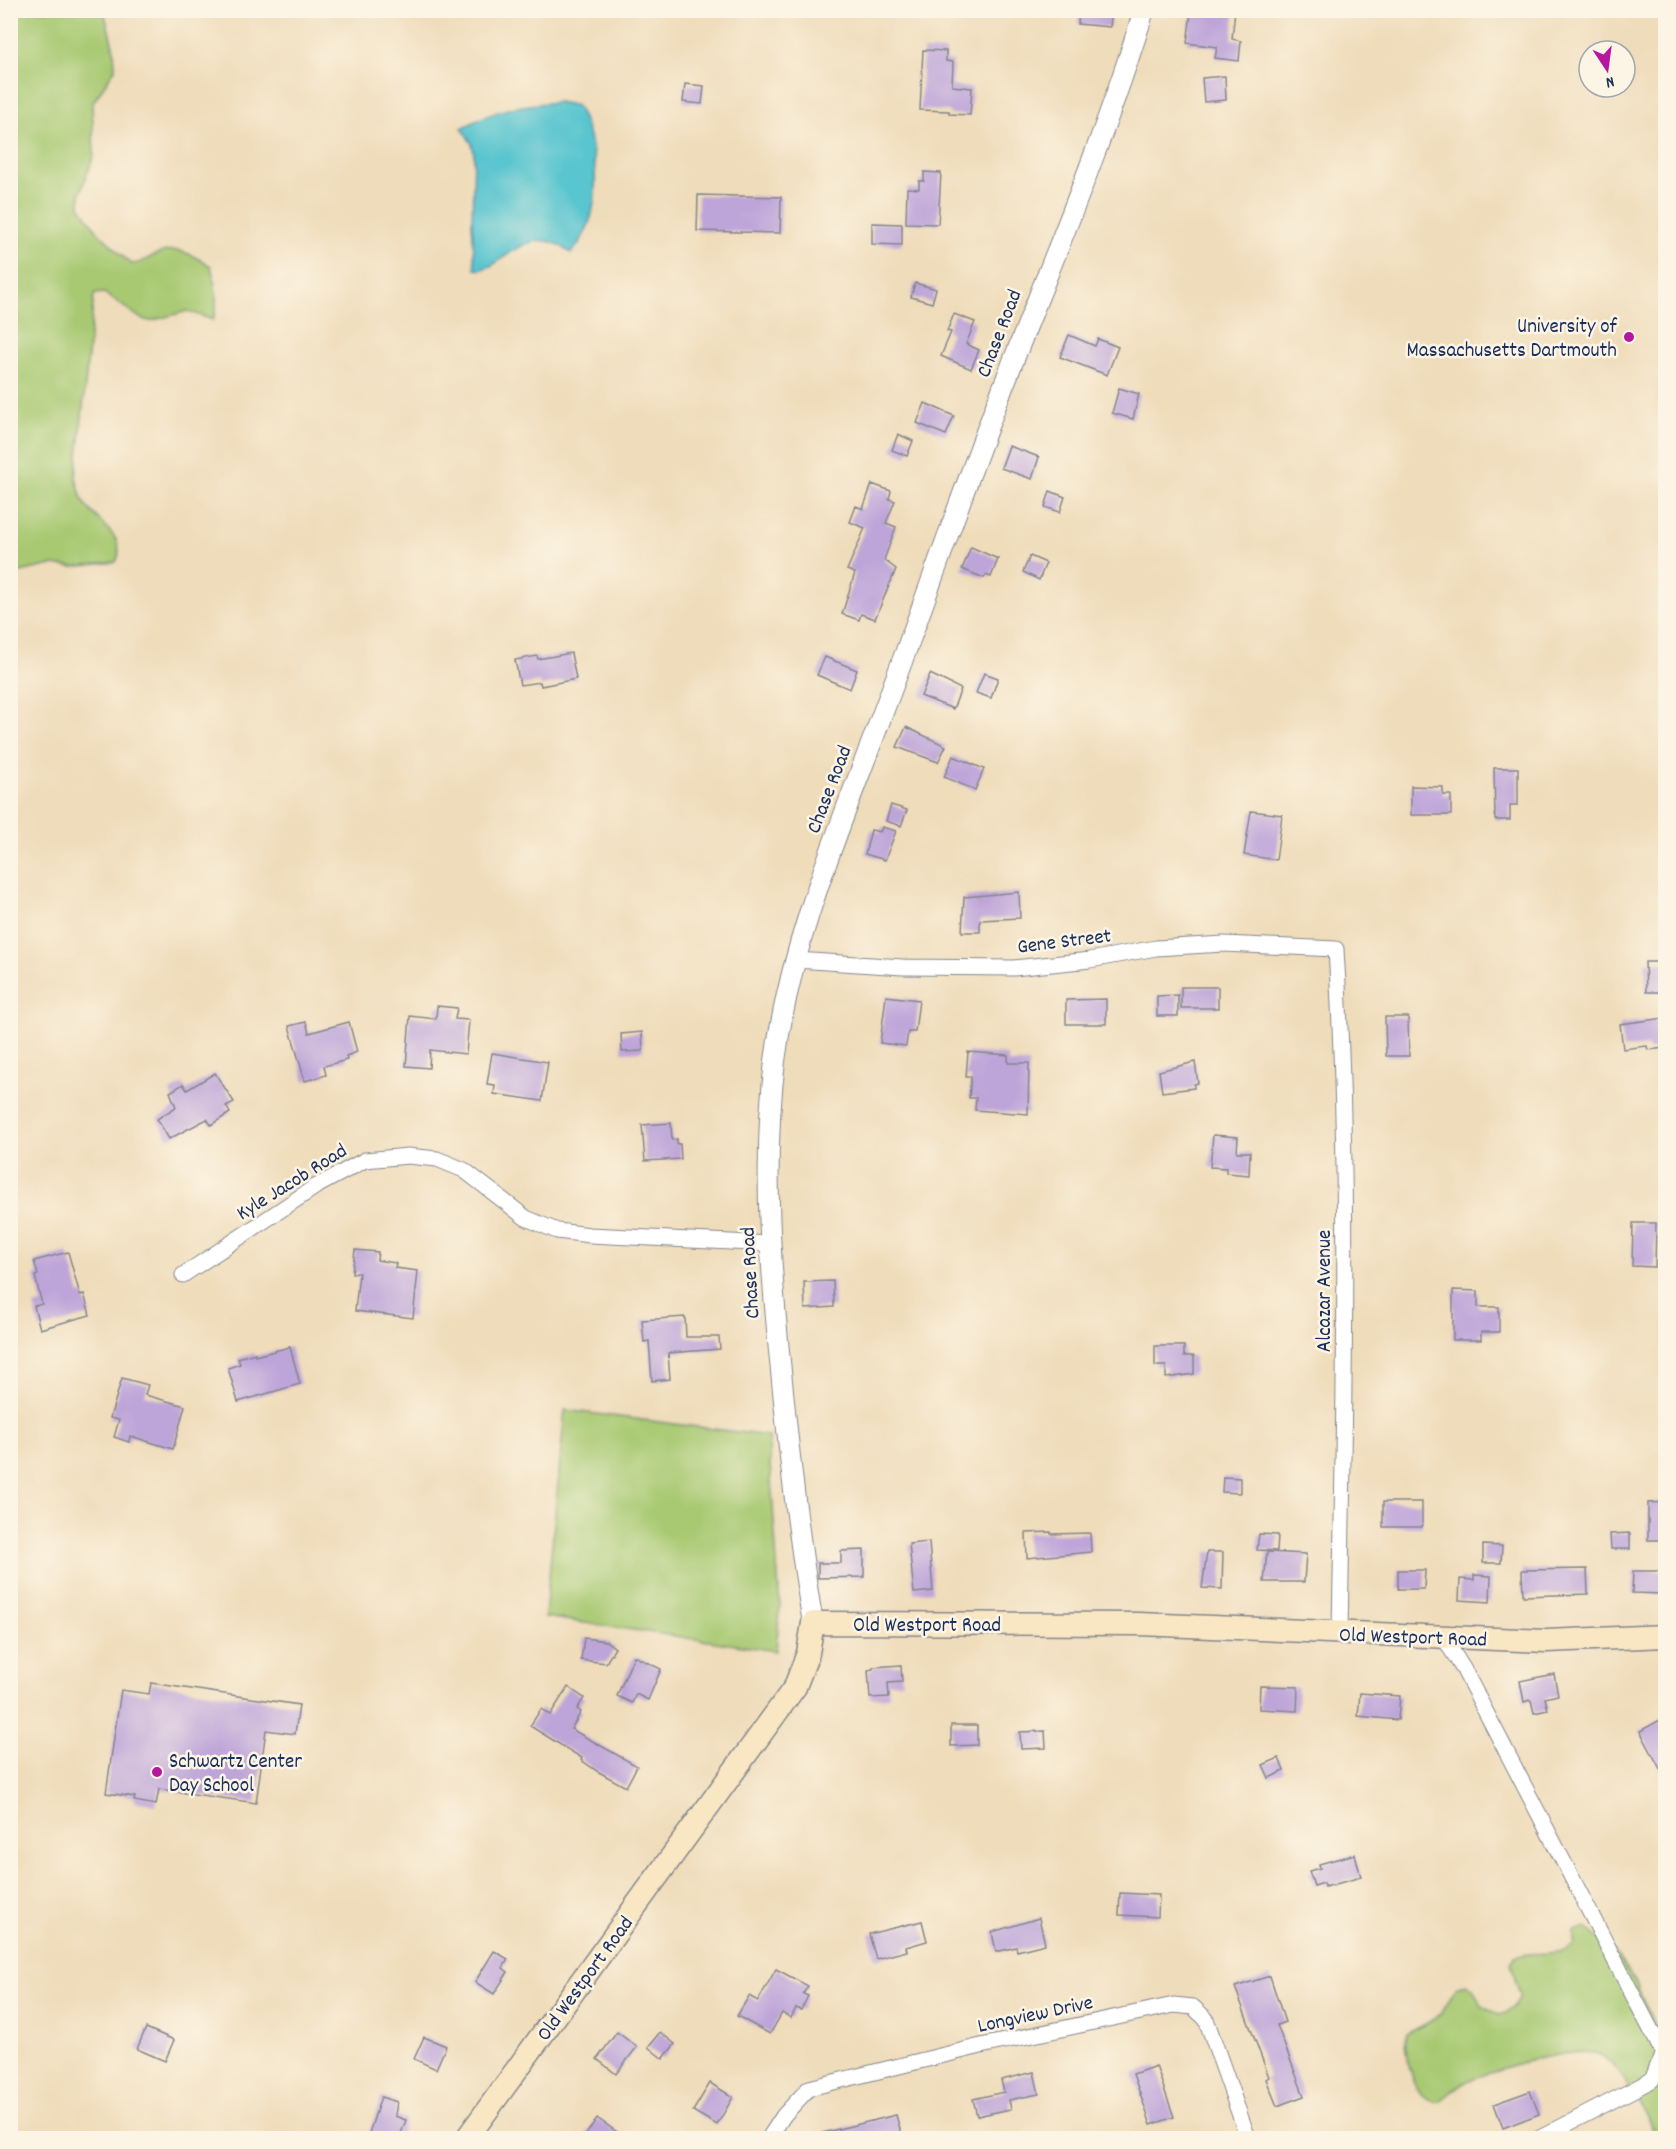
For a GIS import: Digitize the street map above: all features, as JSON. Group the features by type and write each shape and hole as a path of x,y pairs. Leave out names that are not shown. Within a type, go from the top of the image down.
{"main road":[{"name":"Old Westport Road","path":"467,2139 795,1687 808,1653 813,1623 1139,1624 1545,1641 1665,1636"}],"street":[{"name":"Chase Road","path":"813,1623 801,1552 775,1316 769,1167 774,1069 796,960 834,839 999,398 1076,203 1144,10"},
{"name":"Gene Street","path":"796,960 903,968 1014,968 1090,960 1167,947 1224,944 1336,949"},
{"name":"Alcazar Avenue","path":"1336,949 1343,1071 1344,1427 1340,1633"},
{"name":"Kyle Jacob Road","path":"183,1275 315,1187 365,1160 408,1156 437,1159 464,1170 526,1218 557,1231 590,1235 771,1244"},
{"path":"1444,1638 1464,1670 1663,2053 1652,2080 1540,2139"},
{"name":"Longview Drive","path":"769,2139 784,2115 809,2088 981,2046 1174,2005 1193,2007 1206,2019 1248,2139"}],"green space":[{"path":"11,10 104,11 114,50 115,69 92,104 94,156 80,193 80,206 97,231 131,264 139,263 164,251 178,251 185,252 211,266 216,300 213,320 188,311 150,321 142,319 104,293 94,294 76,478 83,501 109,529 118,544 119,553 116,562 72,567 51,565 11,574"},
{"path":"565,1410 768,1436 780,1606 776,1651 545,1617"},
{"path":"1586,1927 1614,1952 1636,1983 1665,2049 1665,2138 1656,2138 1648,2118 1616,2069 1600,2055 1589,2053 1552,2056 1489,2072 1462,2084 1440,2101 1431,2100 1422,2095 1409,2066 1406,2034 1436,2017 1446,2006 1455,1988 1467,1984 1473,1989 1481,2004 1499,2015 1506,2012 1520,1996 1511,1964 1514,1956 1561,1952 1574,1946 1574,1931"}],"water":[{"path":"559,102 577,106 590,141 594,161 594,201 590,220 582,238 571,253 555,243 541,241 527,243 484,269 475,269 472,223 474,155 472,144 462,128 486,116 509,109"}],"building":[{"path":"1079,10 1112,10 1110,27 1078,24"},
{"path":"1198,10 1235,10 1232,39 1241,41 1239,61 1215,58 1217,47 1187,43 1191,13 1197,14"},
{"path":"923,50 946,51 946,61 953,62 952,86 972,88 970,115 949,114 949,111 920,110"},
{"path":"1225,76 1226,100 1204,102 1202,78"},
{"path":"685,84 704,86 702,104 683,102"},
{"path":"924,172 941,173 938,224 906,223 907,188 919,189 919,181 924,181"},
{"path":"698,195 781,197 780,233 697,231"},
{"path":"872,223 902,224 902,245 872,244"},
{"path":"915,283 936,289 932,303 911,297"},
{"path":"954,314 975,322 966,344 979,350 971,369 941,356 951,332 947,331"},
{"path":"1069,335 1095,346 1098,339 1118,347 1107,375 1060,357"},
{"path":"1119,388 1139,394 1133,419 1112,413"},
{"path":"925,403 954,416 946,435 917,423"},
{"path":"898,434 913,441 907,456 892,450"},
{"path":"1009,446 1039,457 1032,479 1001,468"},
{"path":"872,484 891,491 889,499 895,501 886,523 896,527 884,560 896,569 875,619 861,614 859,620 842,614 855,573 847,570 865,528 850,522 856,506 863,509"},
{"path":"1050,491 1065,497 1060,512 1045,507"},
{"path":"971,547 998,559 991,577 986,575 984,578 962,569"},
{"path":"1030,556 1046,563 1039,580 1023,572"},
{"path":"571,653 576,679 541,686 540,682 520,685 515,660 537,656 538,659"},
{"path":"825,657 857,670 850,689 817,675"},
{"path":"984,673 998,678 991,698 976,693"},
{"path":"930,674 961,689 953,709 921,696"},
{"path":"906,727 946,746 938,762 897,747"},
{"path":"953,756 984,769 975,790 944,777"},
{"path":"1494,768 1518,768 1518,805 1510,805 1510,820 1495,820"},
{"path":"1411,786 1443,787 1443,795 1451,795 1451,815 1411,815"},
{"path":"891,805 907,810 901,826 886,821"},
{"path":"1251,811 1282,815 1276,860 1244,855"},
{"path":"882,827 896,831 885,860 865,854 871,830 880,832"},
{"path":"1019,892 1020,918 980,920 980,932 962,932 964,897"},
{"path":"1645,962 1665,962 1665,992 1646,992"},
{"path":"1181,987 1218,987 1218,1008 1181,1008"},
{"path":"1178,995 1178,1016 1157,1016 1157,996"},
{"path":"886,996 919,1000 915,1032 908,1032 906,1046 880,1043"},
{"path":"1106,999 1106,1024 1066,1024 1066,1000"},
{"path":"437,1006 457,1008 455,1019 469,1020 466,1054 430,1050 429,1068 406,1066 410,1016 436,1019"},
{"path":"1385,1017 1408,1017 1409,1056 1386,1056"},
{"path":"1665,1018 1665,1048 1648,1050 1647,1046 1623,1049 1620,1024"},
{"path":"306,1022 309,1033 349,1022 357,1052 346,1056 347,1060 324,1066 326,1075 305,1081 289,1026"},
{"path":"642,1032 643,1051 622,1052 621,1034"},
{"path":"968,1052 1008,1055 1008,1063 1029,1063 1028,1114 975,1110 976,1098 969,1098 971,1077 966,1077"},
{"path":"492,1053 548,1062 542,1101 494,1094 495,1085 487,1084"},
{"path":"1195,1062 1198,1083 1194,1084 1194,1088 1162,1092 1159,1071"},
{"path":"215,1073 234,1102 226,1106 230,1113 211,1125 207,1119 169,1139 157,1119 176,1107 170,1092 183,1084 187,1090"},
{"path":"671,1123 672,1140 677,1139 677,1144 680,1144 681,1159 645,1161 642,1125"},
{"path":"1213,1135 1238,1137 1237,1152 1250,1152 1249,1175 1226,1173 1226,1168 1210,1167"},
{"path":"1633,1223 1656,1223 1655,1267 1632,1266"},
{"path":"355,1250 378,1252 377,1260 396,1263 395,1268 418,1271 413,1318 355,1311 359,1273 352,1273"},
{"path":"68,1252 80,1295 84,1294 90,1315 40,1329 34,1306 42,1304 34,1261"},
{"path":"833,1281 834,1307 805,1309 804,1282"},
{"path":"1453,1290 1478,1291 1478,1307 1499,1307 1499,1332 1481,1332 1481,1340 1453,1340"},
{"path":"685,1317 686,1337 719,1337 720,1349 668,1353 670,1379 652,1381 649,1341 644,1342 642,1320"},
{"path":"1155,1346 1184,1346 1184,1356 1194,1356 1194,1374 1166,1378 1166,1366 1155,1366"},
{"path":"290,1347 300,1384 238,1402 228,1368 240,1364 238,1358"},
{"path":"122,1378 148,1385 145,1395 185,1406 173,1449 130,1436 129,1442 114,1437 119,1420 110,1418"},
{"path":"1223,1477 1240,1478 1240,1493 1222,1492"},
{"path":"1383,1502 1422,1502 1422,1527 1383,1527"},
{"path":"1665,1502 1665,1540 1648,1540 1648,1503"},
{"path":"1051,1532 1051,1534 1090,1533 1091,1552 1027,1558 1026,1533"},
{"path":"1630,1533 1630,1549 1611,1549 1610,1534"},
{"path":"1259,1534 1278,1535 1277,1551 1257,1550"},
{"path":"929,1542 933,1591 914,1593 909,1544"},
{"path":"1483,1545 1502,1546 1501,1563 1483,1563"},
{"path":"864,1550 864,1577 818,1578 818,1563 841,1563 841,1551"},
{"path":"1207,1552 1223,1552 1222,1589 1202,1588"},
{"path":"1267,1552 1306,1554 1304,1582 1264,1582"},
{"path":"1587,1569 1588,1594 1523,1596 1522,1570"},
{"path":"1398,1570 1425,1570 1424,1589 1398,1589"},
{"path":"1633,1571 1664,1571 1664,1594 1632,1593"},
{"path":"1474,1575 1491,1576 1490,1602 1459,1600 1460,1579 1474,1580"},
{"path":"584,1638 606,1641 615,1648 606,1663 581,1660"},
{"path":"634,1656 661,1669 648,1700 636,1694 632,1703 617,1696"},
{"path":"901,1665 902,1682 888,1683 889,1697 870,1698 868,1670 873,1667"},
{"path":"1554,1674 1558,1695 1545,1698 1548,1710 1534,1713 1531,1700 1524,1702 1520,1681"},
{"path":"151,1683 299,1705 295,1734 266,1730 256,1803 159,1789 156,1805 134,1801 135,1797 106,1793 121,1690 149,1694"},
{"path":"1260,1686 1298,1687 1297,1711 1259,1709"},
{"path":"568,1687 584,1698 577,1709 581,1712 571,1729 637,1766 626,1787 597,1771 581,1760 582,1758 530,1726 541,1709 550,1715"},
{"path":"1360,1693 1400,1696 1398,1720 1358,1716"},
{"path":"1660,1720 1665,1729 1665,1778 1640,1731"},
{"path":"951,1725 977,1725 977,1745 951,1746"},
{"path":"1045,1731 1046,1748 1021,1749 1020,1732"},
{"path":"1279,1758 1284,1771 1269,1778 1263,1765"},
{"path":"1355,1854 1361,1877 1325,1887 1324,1883 1314,1886 1309,1871 1320,1868 1319,1864"},
{"path":"1120,1893 1159,1895 1158,1917 1119,1915"},
{"path":"1039,1918 1045,1944 1017,1951 1016,1947 996,1952 992,1932"},
{"path":"922,1921 927,1941 906,1947 907,1951 876,1959 869,1934"},
{"path":"494,1951 508,1959 503,1968 508,1972 494,1994 475,1982"},
{"path":"776,1969 808,1986 803,1994 808,1996 801,2010 796,2008 791,2018 782,2013 770,2034 737,2016 749,1996 758,2001"},
{"path":"1270,1976 1285,2022 1277,2025 1304,2096 1277,2106 1266,2079 1269,2077 1235,1987"},
{"path":"146,2028 174,2040 165,2061 137,2049"},
{"path":"617,2032 637,2047 616,2074 597,2059"},
{"path":"660,2032 675,2044 663,2059 648,2047"},
{"path":"424,2037 446,2046 436,2069 414,2059"},
{"path":"1156,2066 1174,2117 1151,2125 1133,2074"},
{"path":"1034,2072 1039,2094 1009,2100 1011,2109 977,2116 973,2099 1004,2092 1001,2080"},
{"path":"710,2083 733,2097 717,2125 693,2111"},
{"path":"1530,2091 1539,2114 1503,2128 1494,2104"},
{"path":"381,2097 397,2102 395,2116 406,2120 399,2139 367,2139"},
{"path":"896,2115 902,2136 891,2139 823,2139 822,2133"},
{"path":"597,2118 627,2139 583,2139"}],"place":[{"name":"University of Massachusetts Dartmouth","path":"1629,337"},
{"name":"Schwartz Center Day School","path":"157,1772"}]}
